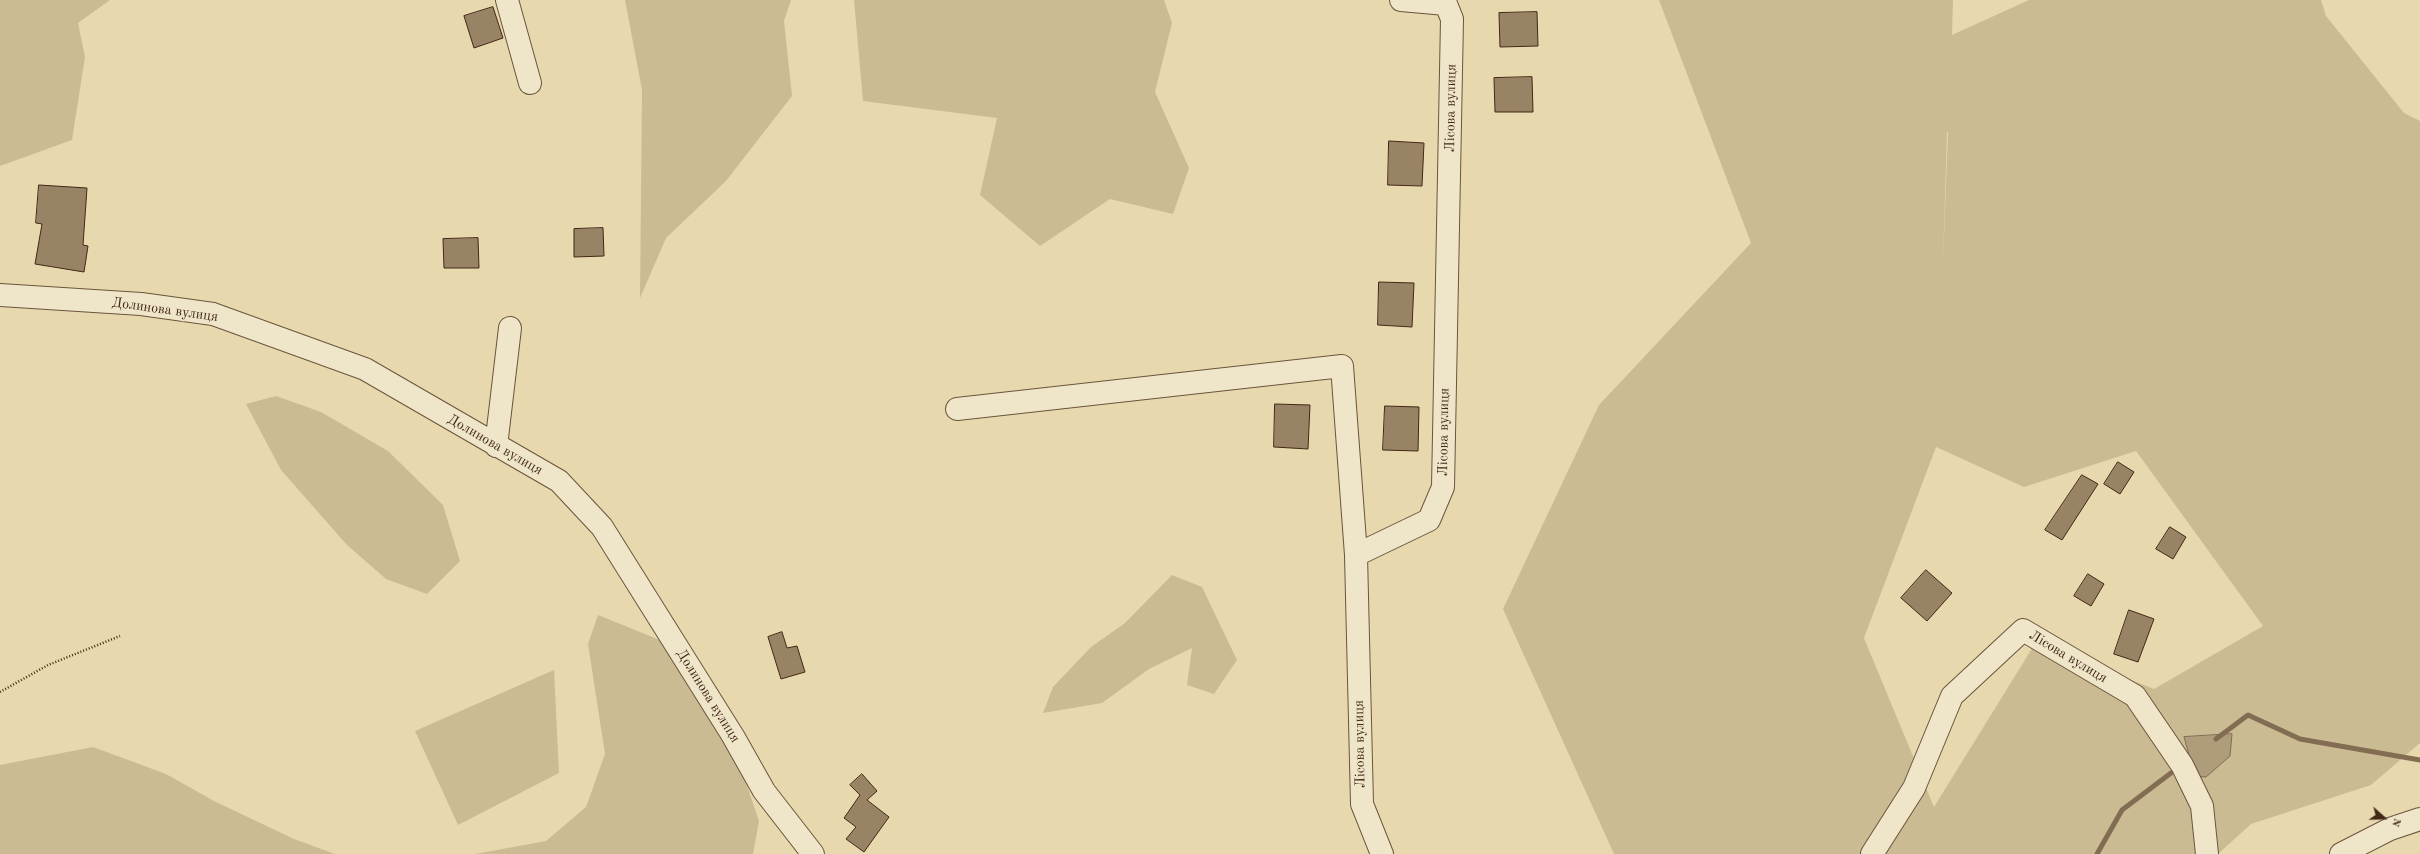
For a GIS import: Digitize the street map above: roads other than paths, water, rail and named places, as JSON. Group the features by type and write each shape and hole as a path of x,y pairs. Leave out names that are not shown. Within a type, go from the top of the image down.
{"street":[{"path":"507,0 530,83"},
{"name":"Лісова вулиця","path":"1382,854 1362,804 1356,555 1429,520 1442,487 1452,19 1446,4 1401,0"},
{"name":"Долинова вулиця","path":"0,295 141,304 213,314 365,369 559,481 602,527 733,736 764,791 813,854"},
{"path":"496,446 510,328"},
{"path":"957,409 1342,366 1356,555"},
{"name":"Лісова вулиця","path":"1872,854 1914,788 1952,696 2024,630 2135,696 2182,765 2202,806 2207,854"},
{"path":"2341,854 2390,829 2420,819"}],"waterway":[{"path":"2216,739 2248,715 2300,739 2420,760"},
{"path":"2097,854 2122,810 2171,773"}]}
